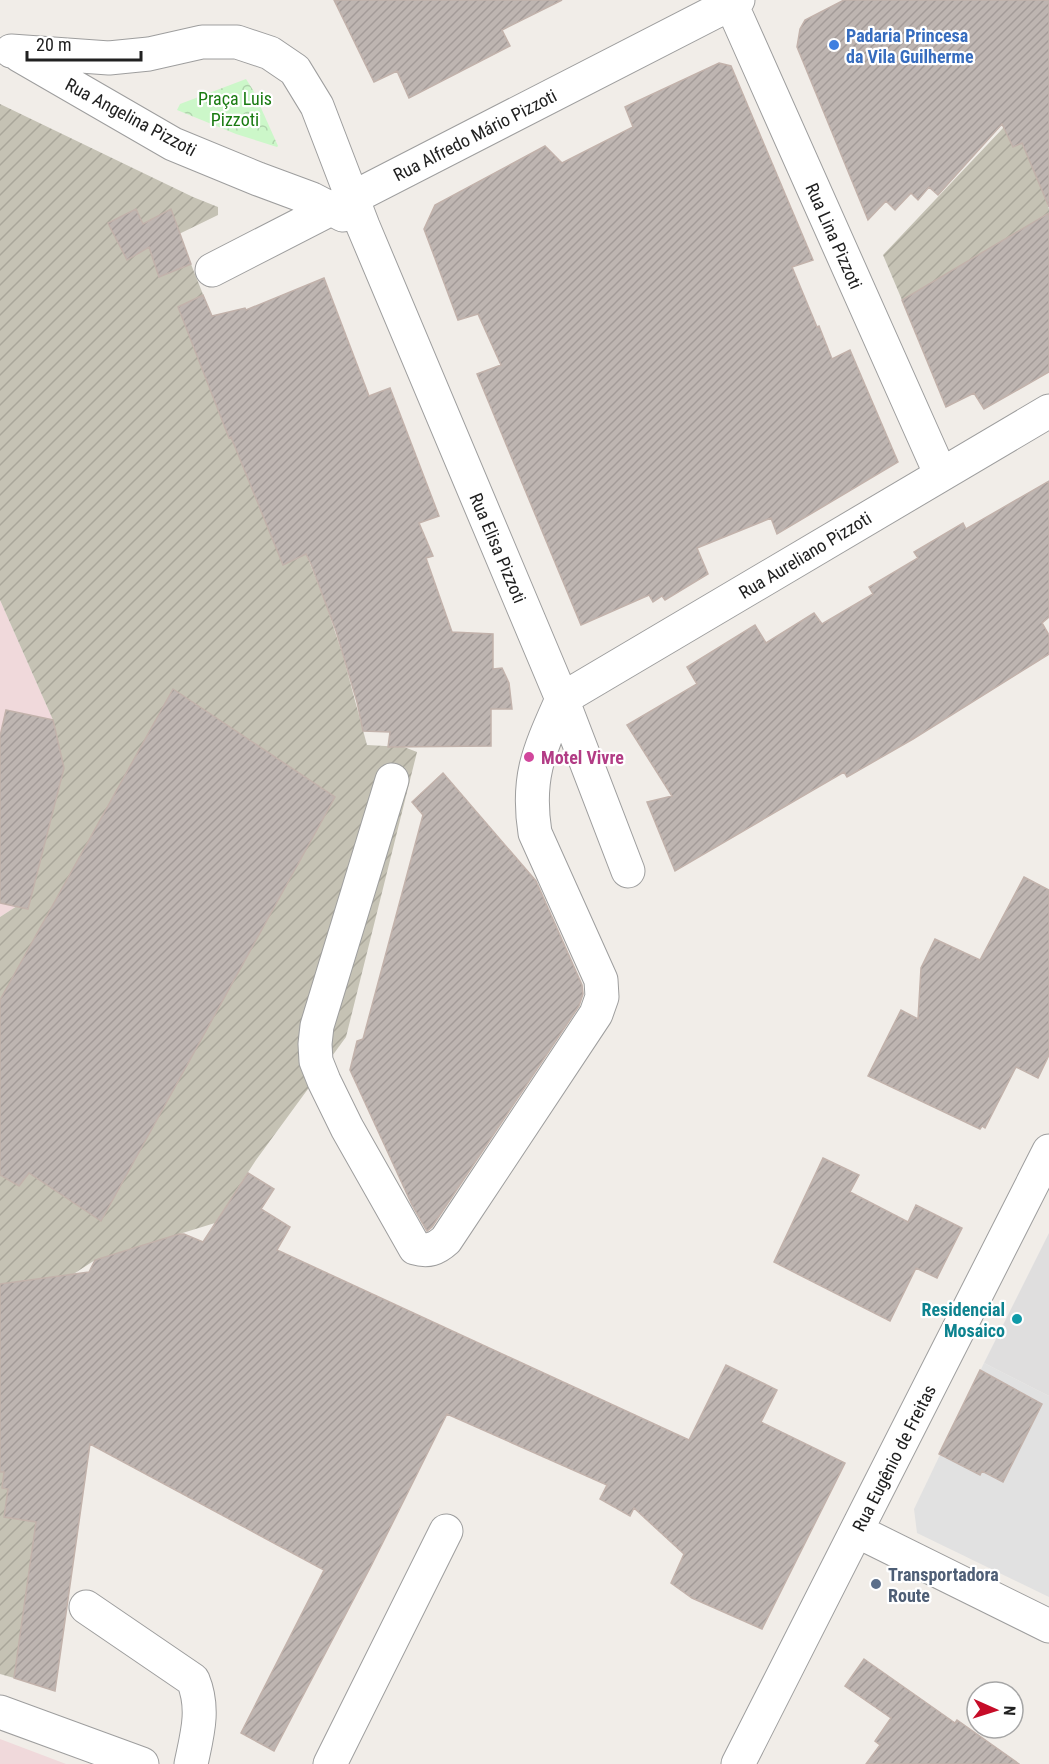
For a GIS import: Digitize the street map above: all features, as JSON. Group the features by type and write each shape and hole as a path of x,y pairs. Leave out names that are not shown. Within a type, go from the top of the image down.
{"street":[{"name":"Rua Alfredo Mário Pizzoti","path":"212,270 349,211 729,2"},
{"name":"Rua Lina Pizzoti","path":"729,2 941,475"},
{"path":"5,48 109,58 148,54 202,42 237,42 270,53 295,70 317,106 349,211"},
{"name":"Rua Angelina Pizzoti","path":"5,48 173,144 349,211"},
{"name":"Rua Elisa Pizzoti","path":"349,211 562,699 628,871"},
{"name":"Rua Aureliano Pizzoti","path":"562,699 1049,411"},
{"path":"392,780 317,1026 316,1061 347,1128 414,1248 430,1250 446,1240 596,1014 602,997 601,980 535,833 531,812 531,789 537,756 562,699"},
{"name":"Rua Eugênio de Freitas","path":"738,1764 1049,1151"},
{"path":"330,1764 446,1531"},
{"path":"857,1531 1049,1626"},
{"path":"86,1607 193,1680 201,1710 191,1764"},
{"path":"0,1712 105,1758 142,1764"}],"shaded area":[{"path":"0,104 218,207 218,215 179,234 326,604 343,656 367,745 404,747 417,752 346,1037 256,1160 215,1223 95,1260 72,1275 14,1678 0,1674 0,917 17,906 37,874 64,768 53,720 0,600"},
{"path":"1004,127 1013,147 1026,141 1049,209 1049,220 1008,239 902,300 883,255"},
{"path":"0,600 53,720 64,768 37,874 17,906 0,917"},
{"path":"1049,1233 1049,1396 984,1363"},
{"path":"984,1363 1049,1396 1049,1597 917,1533 914,1509"},
{"path":"0,1739 66,1764 0,1764"}],"green space":[{"name":"Praça Luis Pizzoti","path":"246,79 253,90 277,147 236,134 177,110 180,104"}],"building":[{"path":"334,0 562,0 502,30 510,46 409,98 397,71 374,82"},
{"path":"844,0 1049,0 1049,207 1022,143 1013,147 1002,124 938,195 929,187 918,200 911,193 895,210 886,201 868,220 797,47 800,29 805,20"},
{"path":"719,63 731,66 813,260 792,267 817,327 819,326 832,359 850,350 898,462 777,534 771,518 697,548 708,574 665,600 662,596 653,602 649,595 581,625 477,374 501,365 478,314 458,320 424,229 435,205 545,146 562,163 633,127 625,107"},
{"path":"136,209 143,224 171,209 191,264 159,277 149,247 127,260 108,223"},
{"path":"1049,213 1049,372 984,409 974,393 946,407 902,300"},
{"path":"324,278 369,396 390,388 439,516 419,523 433,556 426,558 452,632 493,634 493,669 502,668 509,683 512,709 491,709 491,746 388,747 390,732 363,731 336,631 311,564 306,554 283,565 231,437 229,438 178,307 203,295 212,316 245,308 246,310"},
{"path":"1049,481 1049,617 1042,623 1049,635 1049,654 913,739 847,777 844,772 675,871 647,802 672,796 627,725 697,684 687,667 755,625 766,643 814,613 822,624 873,594 869,587 918,558 914,552 963,523 966,529"},
{"path":"173,689 335,797 101,1221 29,1173 19,1186 0,1175 0,1000"},
{"path":"6,710 53,720 64,768 28,909 0,903 0,736"},
{"path":"443,773 536,881 582,985 583,994 579,1006 432,1227 427,1231 412,1205 350,1070 357,1041 363,1039 423,815 412,802"},
{"path":"1024,877 1049,890 1049,1055 1038,1078 1016,1067 985,1128 982,1126 980,1129 868,1076 901,1010 918,1019 921,968 935,939 980,960"},
{"path":"823,1158 859,1175 850,1192 908,1222 916,1205 962,1228 937,1278 916,1268 890,1321 774,1262"},
{"path":"248,1173 274,1189 261,1209 290,1227 277,1250 689,1440 726,1365 777,1390 761,1422 845,1463 762,1629 692,1598 671,1583 684,1554 634,1508 630,1516 600,1499 607,1485 447,1414 371,1566 274,1751 241,1733 324,1570 90,1444 55,1691 14,1678 36,1522 4,1517 8,1489 2,1488 4,1472 0,1472 0,1284 89,1272 95,1260 179,1234 203,1242"},
{"path":"980,1370 1042,1404 1003,1482 982,1471 980,1475 939,1454"},
{"path":"864,1659 955,1723 957,1720 965,1726 965,1740 985,1740 1019,1764 866,1764 880,1745 875,1741 891,1718 845,1686"}],"place":[{"name":"Padaria Princesa da Vila Guilherme","path":"834,45"},
{"name":"Motel Vivre","path":"529,757"},
{"name":"Residencial Mosaico","path":"1017,1319"},
{"name":"Transportadora Route","path":"876,1584"}]}
